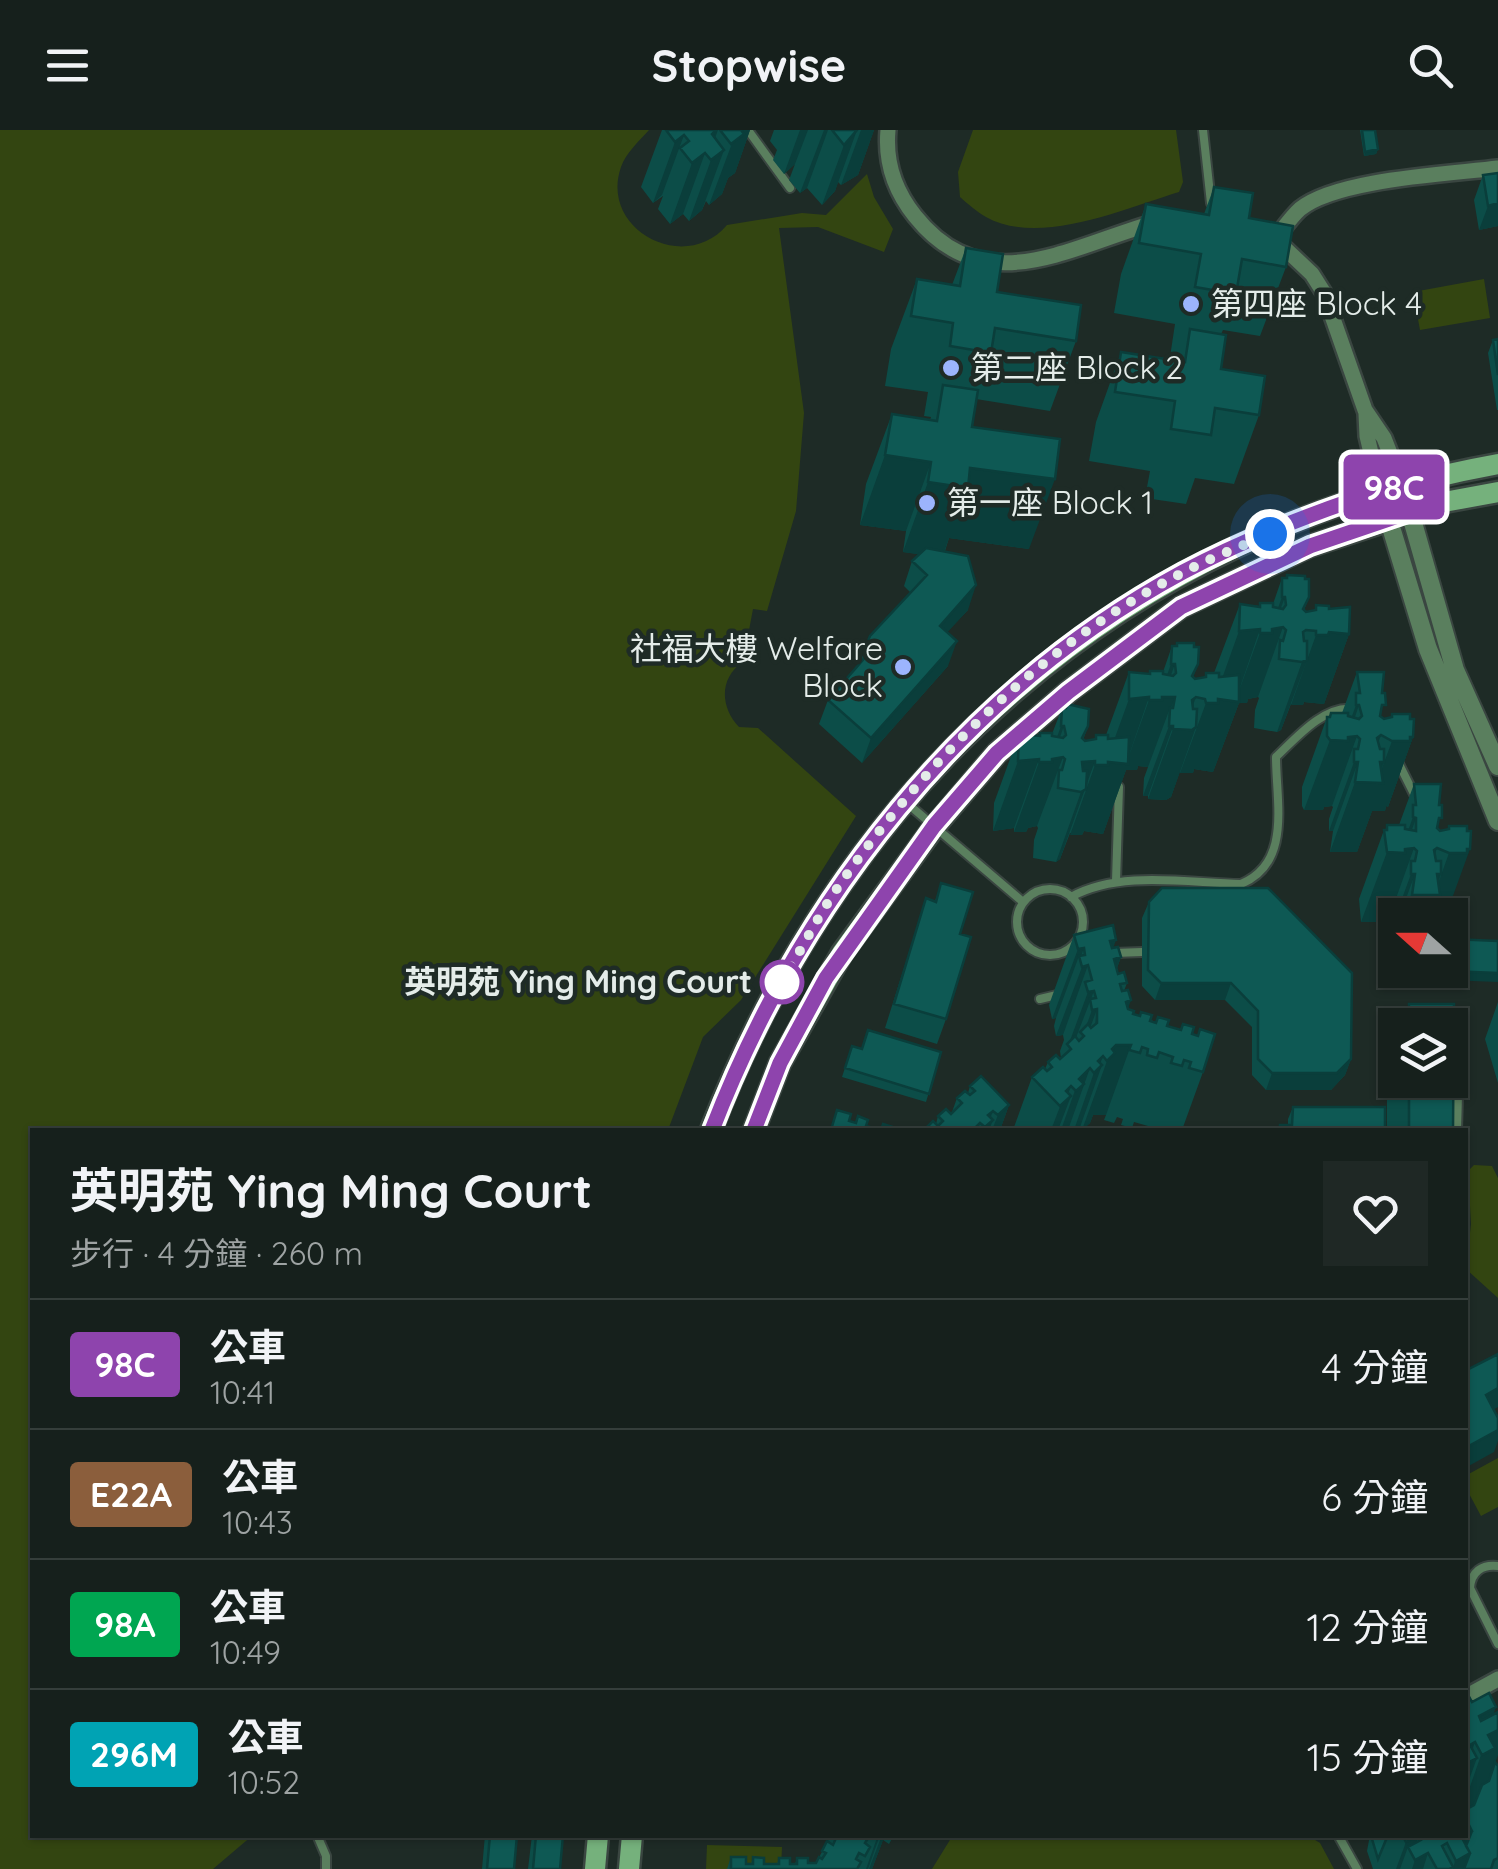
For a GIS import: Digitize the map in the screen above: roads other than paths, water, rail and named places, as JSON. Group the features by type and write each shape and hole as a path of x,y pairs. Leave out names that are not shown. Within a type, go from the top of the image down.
{"main road":[{"path":"713,1128 749,1042 836,891 904,802 1009,694 1103,621 1186,570 1380,491 1498,464"},
{"path":"755,1128 780,1063 826,978 934,826 997,753 1068,692 1181,607 1310,546 1410,512 1498,492"},
{"path":"595,1869 598,1838"},
{"path":"629,1869 632,1838"}],"street":[{"path":"888,130 891,171 907,205 941,242 966,256 997,263 1028,262 1169,219"},
{"path":"1498,168 1362,186 1324,196 1300,209 1268,236 1291,252 1324,293 1366,410 1384,438 1402,484 1456,670 1498,766"},
{"path":"1366,410 1367,436 1380,491 1444,694 1498,821"},
{"path":"1468,1700 1498,1679"}],"lane":[{"path":"748,130 790,188"},
{"path":"1203,130 1205,218"},
{"path":"1071,896 1116,881 1241,884 1253,879 1276,850 1276,757 1329,712 1358,710"},
{"path":"1390,747 1417,800"},
{"path":"1102,787 1119,787 1116,881"},
{"path":"904,802 1024,902"},
{"path":"1048,889 1071,896 1078,904 1083,922 1078,940 1051,956 1030,950 1016,922 1024,902 1030,895 1048,889"},
{"path":"1070,948 1080,953"},
{"path":"1105,953 1142,952"},
{"path":"1040,999 1073,992"},
{"path":"1456,1128 1458,1098"},
{"path":"1498,1566 1480,1568 1472,1577 1470,1588 1498,1644"},
{"path":"318,1838 326,1856 326,1869"},
{"path":"1340,1838 1357,1869"}],"place":[{"name":"第四座 Block 4","path":"1191,304"},
{"name":"第二座 Block 2","path":"951,368"},
{"name":"第一座 Block 1","path":"927,503"},
{"name":"社福大樓 Welfare Block","path":"903,667"},
{"name":"英明苑 Ying Ming Court","path":"782,982"}]}
